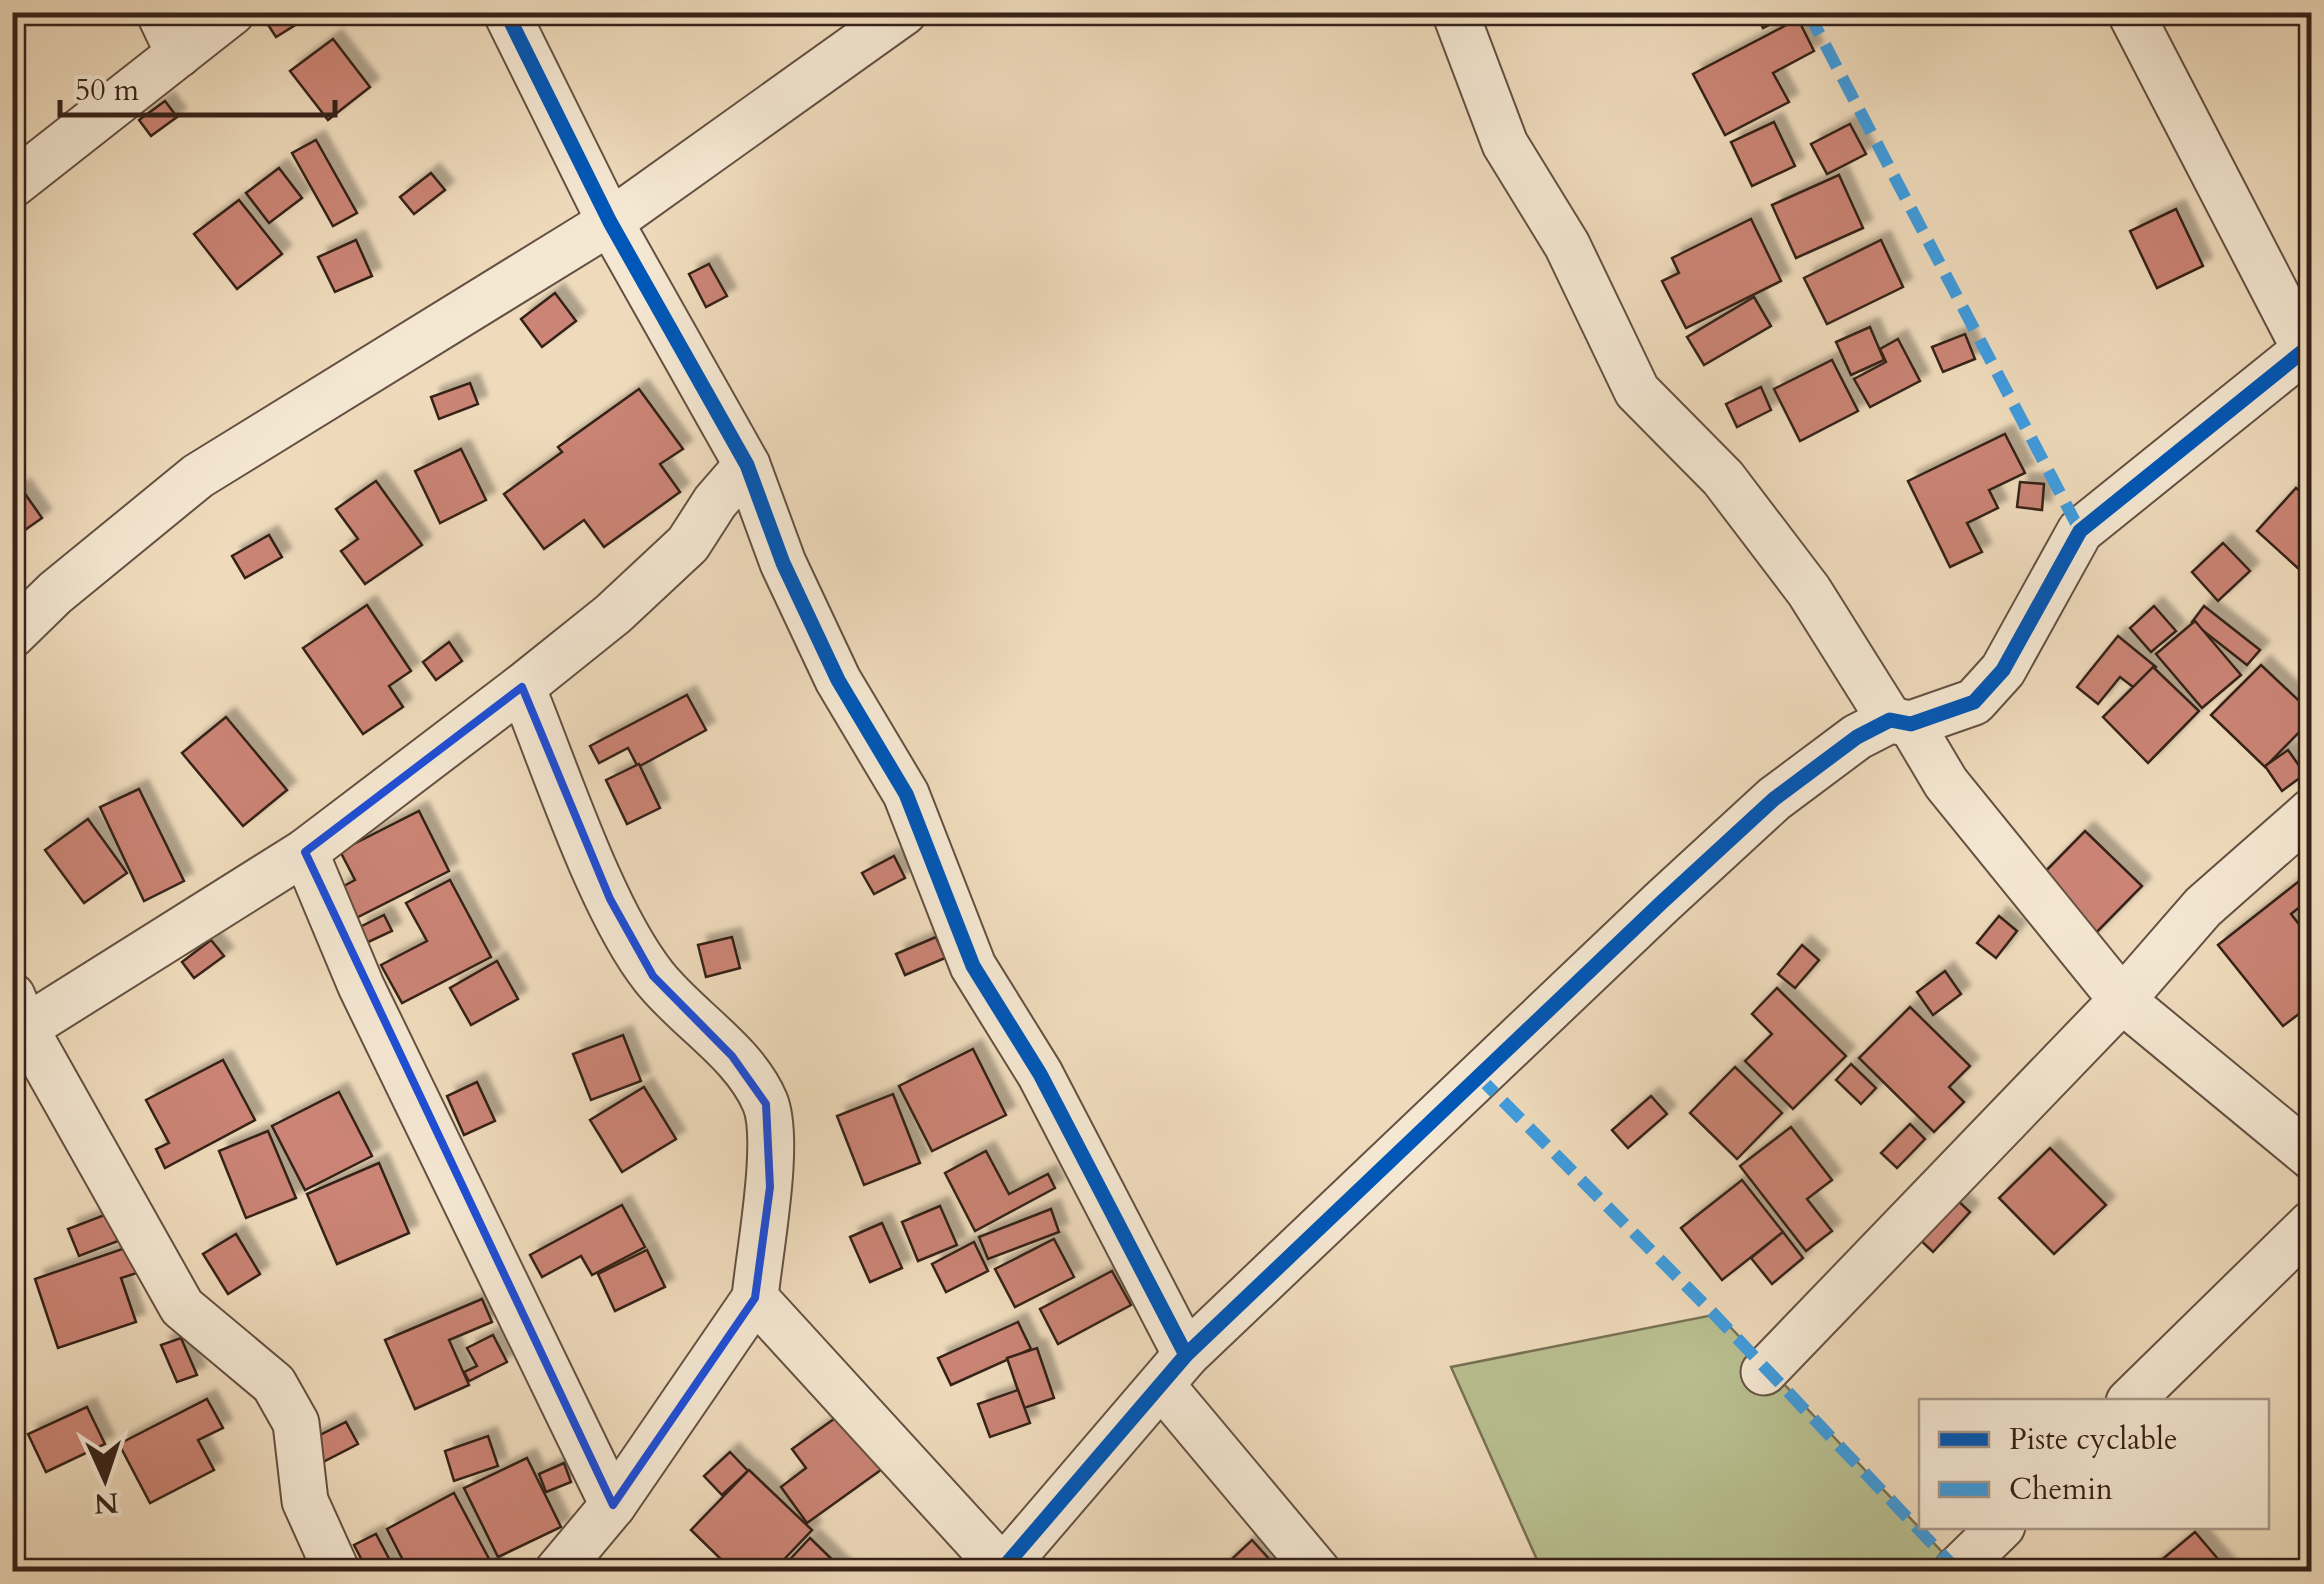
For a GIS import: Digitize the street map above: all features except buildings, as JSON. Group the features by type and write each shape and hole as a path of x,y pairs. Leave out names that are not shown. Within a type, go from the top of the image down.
{"street":[{"path":"158,12 180,54"},
{"path":"12,186 232,12"},
{"path":"506,12 610,222 747,465 783,564 838,680 906,794 973,966 1040,1074 1175,1371 1318,1572"},
{"path":"12,635 55,593 198,476 610,222 904,12"},
{"path":"1455,12 1504,144 1568,246 1637,390 1724,478 1946,783 2122,1000 2312,1157"},
{"path":"755,1298 1002,1570 1175,1371 1491,1062 1774,799 1857,737 1974,702 2003,670 2080,531 2309,353 2130,12"},
{"path":"337,1572 305,1501 296,1422 274,1384 182,1307 19,1012 305,852 613,614 688,544 747,465"},
{"path":"522,688 610,899 653,976 732,1056 766,1104 770,1187 755,1298 613,1505 557,1572"},
{"path":"1764,1372 2122,1000 2203,907 2312,811"},
{"path":"305,852 361,986 613,1505"},
{"path":"2132,1399 2312,1223"},
{"path":"1958,1570 1999,1529"}],"highlighted area":[{"path":"522,687 610,899 653,976 732,1056 766,1104 770,1187 755,1298 613,1505 408,1078 305,852"}],"green space":[{"path":"1718,1314 1960,1571 1542,1571 1451,1367"}],"marked path":[{"path":"1808,12 2080,531"},
{"path":"1477,1075 1713,1313 1959,1572"}],"cycle path":[{"path":"506,12 610,222 747,465 783,563 838,680 906,794 973,966 1040,1074 1186,1355"},
{"path":"1000,1572 1186,1355 1661,903 1774,799 1857,737 1890,720 1911,724 1974,702 2003,670 2080,531 2312,344"}]}
